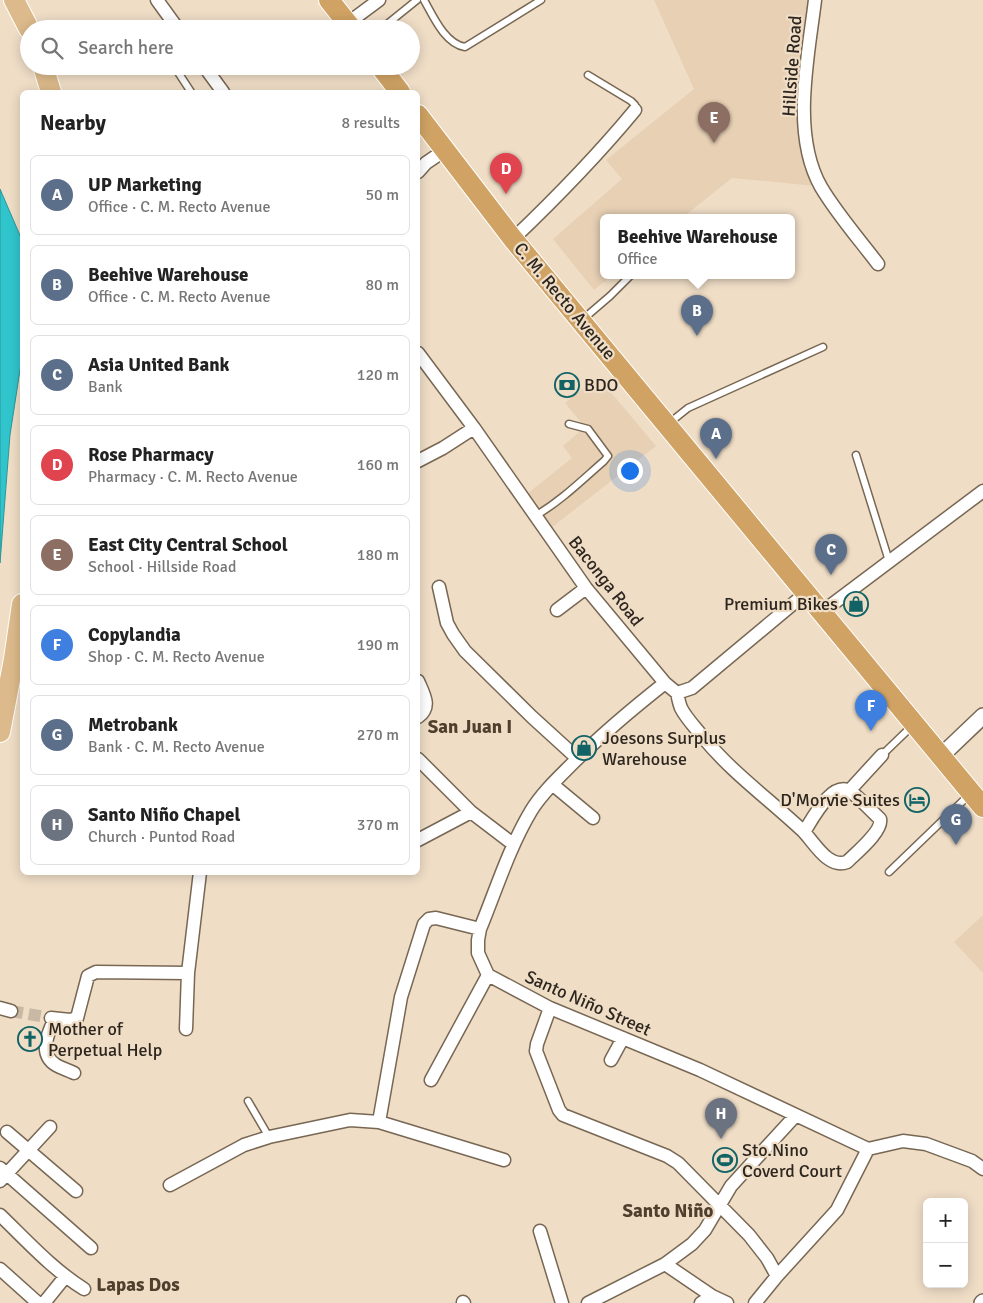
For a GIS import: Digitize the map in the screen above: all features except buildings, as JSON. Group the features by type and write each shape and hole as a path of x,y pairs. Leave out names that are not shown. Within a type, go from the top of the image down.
{"highway":[{"path":"330,0 345,20"},
{"path":"387,75 398,90"},
{"name":"C. M. Recto Avenue","path":"420,118 513,238 977,800"}],"main road":[{"path":"14,0 24,20"},
{"path":"46,75 50,90"},
{"path":"0,732 20,618"}],"street":[{"path":"157,0 171,20"},
{"path":"356,20 378,0"},
{"name":"Hillside Road","path":"815,0 804,96 806,141 809,156 822,188 878,264"},
{"path":"211,75 222,90"},
{"path":"513,238 583,170 635,110"},
{"path":"420,170 426,163 445,150"},
{"name":"Baconga Road","path":"420,356 474,428 586,588 665,683 677,693"},
{"path":"420,460 474,428"},
{"path":"822,612 983,491"},
{"path":"439,587 447,622 465,651 577,758"},
{"path":"556,610 586,588"},
{"path":"804,832 823,803 837,790 849,790 880,819 881,823 880,828 847,862 842,864 836,863 828,858 804,832 765,800 712,748 681,708 677,693 692,688 806,593"},
{"path":"431,1080 488,975 478,953 480,929 513,844 532,809 552,784 577,758 620,718 665,683"},
{"path":"420,686 427,705 420,715"},
{"path":"940,756 983,716"},
{"path":"849,790 882,755"},
{"path":"420,761 471,812 513,844"},
{"path":"552,784 593,818"},
{"path":"420,839 471,812"},
{"path":"186,1029 188,973 200,875"},
{"path":"379,1122 402,997 424,924 429,919 436,918 480,929"},
{"path":"74,1073 56,1065 50,1060 47,1054 46,1039 53,1018 70,1020 77,1018 88,976 96,972 188,973"},
{"name":"Santo Niño Street","path":"488,975 550,1008 700,1070 868,1149"},
{"path":"550,1008 536,1052 559,1110 563,1115 667,1156 685,1170 749,1235 767,1258 777,1276"},
{"path":"611,1060 623,1038"},
{"path":"588,1303 665,1264 688,1247 705,1230 731,1186 796,1115"},
{"path":"170,1185 224,1154 244,1145 269,1137 350,1120 379,1122 504,1160"},
{"path":"50,1127 28,1151 2,1174 91,1248"},
{"path":"7,1132 76,1190"},
{"path":"756,1303 777,1276 837,1210 868,1149 902,1141 926,1144 972,1162 983,1169"},
{"path":"0,1215 65,1277 84,1289"},
{"path":"540,1231 562,1303"},
{"path":"665,1264 706,1300 727,1303"},
{"path":"0,1269 38,1303"},
{"path":"44,1303 65,1277"}],"lane":[{"path":"392,20 417,0"},
{"path":"424,0 435,20 451,40 458,46 465,47 541,0"},
{"path":"180,75 190,90"},
{"path":"588,75 631,101 635,105 635,110"},
{"path":"582,321 627,279"},
{"path":"667,424 688,408 823,347"},
{"path":"535,516 546,510 608,456 588,429 569,424"},
{"path":"856,455 889,561"},
{"path":"882,755 914,724"},
{"path":"889,872 977,800"},
{"path":"248,1101 269,1137"}],"shaded area":[{"path":"654,0 810,0 800,91 816,186 732,178 687,214 600,214 600,279 608,279 594,290 553,239 622,179 606,160 694,89"},
{"path":"598,377 656,446 551,528 527,494 572,458 563,446 585,427 565,403"},
{"path":"983,915 983,973 954,942"}],"water":[{"path":"0,189 20,235 20,370 10,435 0,563"}],"tunnel":[{"path":"11,1011 51,1018"}],"place":[{"name":"East City Central School","path":"714,143"},
{"name":"Rose Pharmacy","path":"506,194"},
{"name":"Beehive Warehouse","path":"697,336"},
{"name":"BDO","path":"567,385"},
{"name":"UP Marketing","path":"716,459"},
{"name":"Asia United Bank","path":"831,575"},
{"name":"Premium Bikes","path":"856,604"},
{"name":"Copylandia","path":"871,731"},
{"name":"Joesons Surplus Warehouse","path":"584,748"},
{"name":"D'Morvie Suites","path":"917,800"},
{"name":"Metrobank","path":"956,845"},
{"name":"Mother of Perpetual Help","path":"30,1039"},
{"name":"Santo Niño Chapel","path":"721,1139"},
{"name":"Sto.Nino Coverd Court","path":"725,1160"}],"district":[{"name":"San Juan I","path":"470,726"},
{"name":"Santo Niño","path":"668,1210"},
{"name":"Lapas Dos","path":"138,1284"}]}
